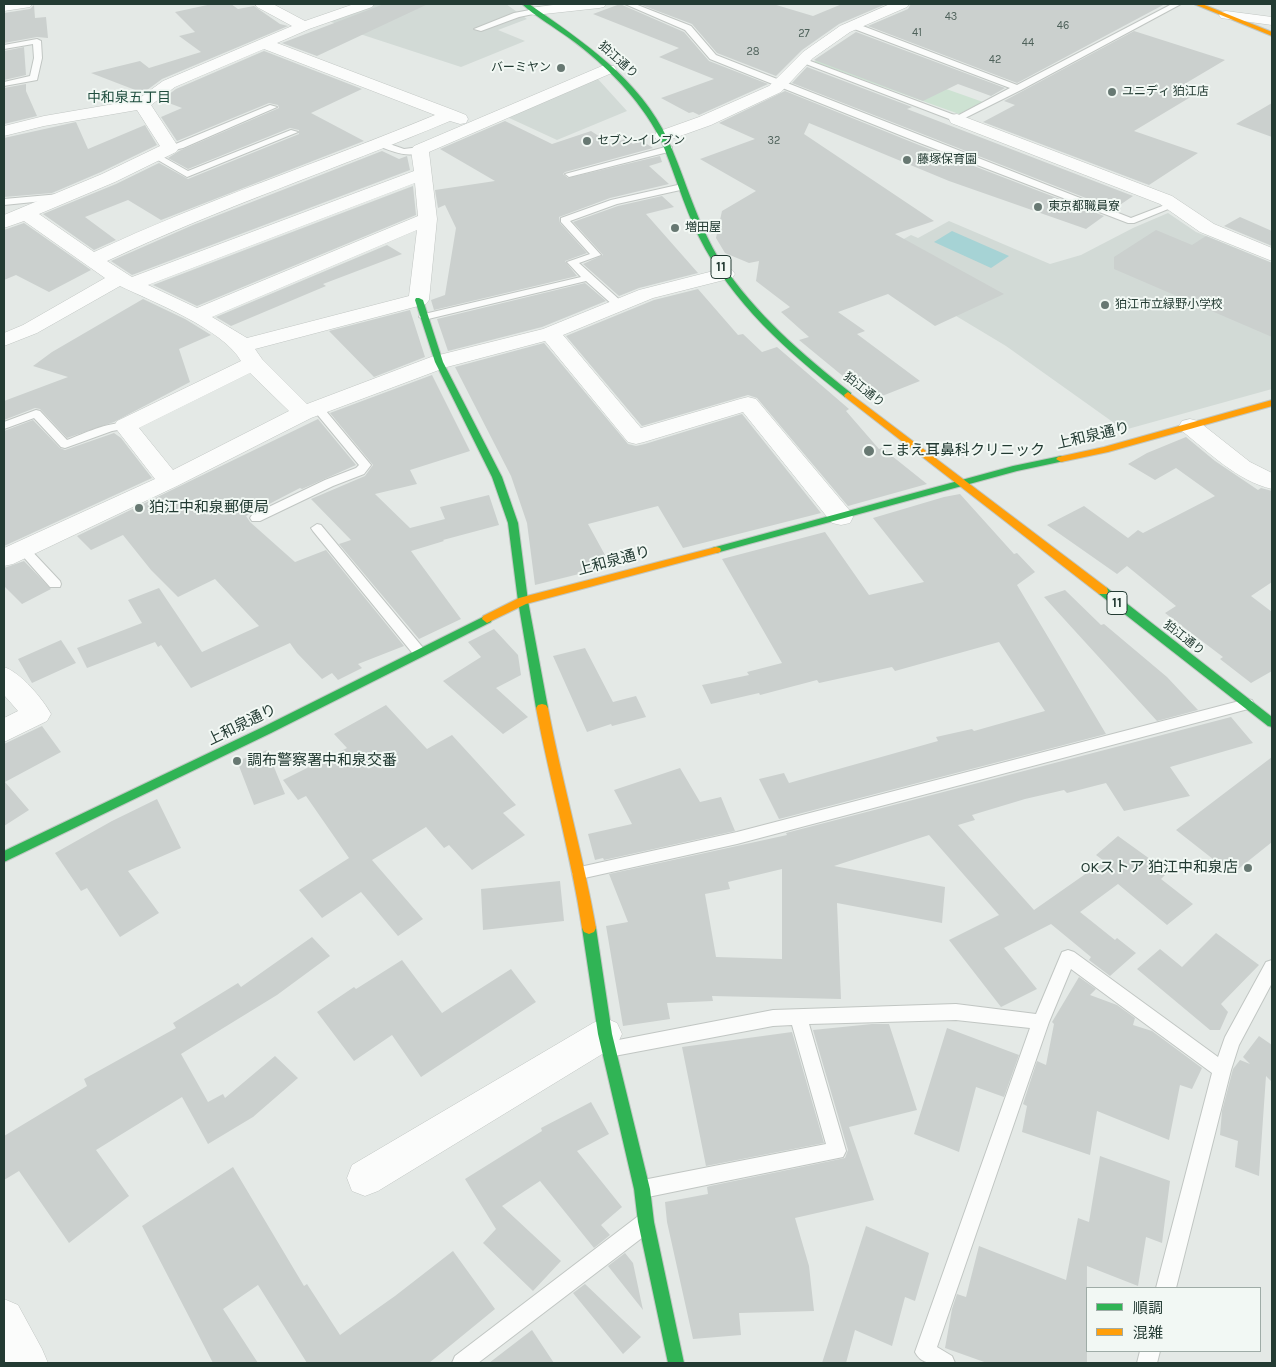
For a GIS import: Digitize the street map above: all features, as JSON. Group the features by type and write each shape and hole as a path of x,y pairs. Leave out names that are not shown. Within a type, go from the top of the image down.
{"street":[{"path":"4,7 25,4"},
{"path":"262,4 304,26"},
{"path":"4,131 44,121 142,104 169,84 304,26 367,4"},
{"path":"530,7 599,4"},
{"path":"666,143 705,121 775,89 802,61 852,25 902,4"},
{"path":"1197,4 1272,34"},
{"name":"狛江通り","path":"530,7 608,69 628,87 649,113 666,143 703,237 726,274 762,318 810,364 863,407 1272,723"},
{"path":"1226,15 1272,20"},
{"path":"263,43 477,125"},
{"path":"608,69 420,150 428,219 422,309 439,362 497,477 513,523 523,601 550,750 580,873 607,1042 642,1189 646,1222 676,1363"},
{"path":"4,222 71,196 163,152 142,104"},
{"path":"92,260 165,226 381,144 450,115"},
{"path":"957,119 1156,197 1173,205 1206,228 1272,255"},
{"path":"4,340 125,281 423,174"},
{"path":"25,213 125,281 196,316 232,337 310,410"},
{"path":"196,316 428,219"},
{"path":"4,558 169,481 310,410 439,362 550,333 646,294 726,274"},
{"path":"169,481 125,426 248,354 314,326 422,309"},
{"path":"550,333 636,437 748,404 841,517"},
{"name":"上和泉通り","path":"4,856 267,730 523,601 841,517 962,482 1016,468 1105,450 1272,404"},
{"path":"1190,426 1242,467 1272,482"},
{"path":"4,677 37,714 4,731"},
{"path":"365,1178 607,1042"},
{"path":"4,1319 28,1363"}],"lane":[{"path":"629,4 688,28 713,56 923,141 1131,221 1173,205"},
{"path":"802,61 957,119 1177,4"},
{"path":"478,29 517,15 530,7"},
{"path":"852,25 1018,88"},
{"path":"4,47 37,41 38,58 34,78 4,84"},
{"path":"272,107 163,152 187,174 294,132"},
{"path":"570,174 666,143"},
{"path":"381,144 403,152 420,150"},
{"path":"618,304 572,262 596,255 564,220 614,202 682,187"},
{"path":"4,202 71,196"},
{"path":"422,309 588,278"},
{"path":"256,518 329,483 360,471 365,465 310,410"},
{"path":"4,426 36,413 65,445 110,428 125,426"},
{"path":"317,528 419,652"},
{"path":"24,550 55,584"},
{"path":"580,873 746,836 1247,704"},
{"path":"946,1363 925,1352 1041,1022 1068,956 1222,1070"},
{"path":"1166,1287 1222,1070 1231,1043 1272,967"},
{"path":"607,1042 773,1018 956,1012 1041,1022"},
{"path":"642,1189 837,1151 798,1017"},
{"path":"462,1363 646,1222"}],"shaded area":[{"path":"374,4 506,4 527,19 498,30 525,41 461,67 360,34 327,20"},
{"path":"597,78 627,111 557,140 505,116"},
{"name":"狛江市立緑野小学校","path":"1168,213 1196,232 1272,263 1272,389 1124,430 1006,346 868,263 868,259 911,235 918,238 949,221 1050,264 1081,255 1133,228"}],"green space":[{"path":"833,49 983,102 959,114 814,62"}],"water":[{"path":"952,231 1009,256 991,268 934,242"}],"building":[{"path":"212,4 231,4 238,9 254,6 280,24 288,26 162,79 143,93 91,73 140,61 149,68 201,52 179,36 195,32 175,12"},
{"path":"384,4 428,4 317,56 282,43"},
{"path":"620,4 684,32 709,61 768,84 699,115 693,112 689,113 661,98 714,79 659,57 679,48 593,14"},
{"path":"639,4 773,4 813,16 842,4 886,4 839,24 802,50 776,76 717,53 692,24"},
{"path":"911,4 1165,4 1017,83 868,26 908,9"},
{"path":"34,5 35,18 46,17 48,38 37,37 4,43 4,13 30,9"},
{"name":"ユニディ 狛江店","path":"1134,31 1225,60 1176,89 1194,95 1134,131 1198,153 1149,185 983,122 1015,105 1004,101"},
{"path":"856,32 1005,88 991,96 958,84 923,101 814,60"},
{"path":"24,47 26,75 4,80 4,51"},
{"path":"264,51 362,89 311,113 364,141 161,220 128,200 85,217 116,240 94,250 43,214 116,184 159,163 188,179 299,134 299,130 290,128 188,169 168,158 179,151 279,108 278,105 269,103 177,141 161,117 182,108 161,100 176,89"},
{"path":"807,67 912,107 907,109 1133,196 1114,209 792,83"},
{"path":"26,84 26,91 37,116 4,124 4,88"},
{"path":"785,91 1104,216 1086,229 949,181 809,123 804,134 934,221 895,234 1004,294 935,326 888,294 838,312 865,331 857,334 920,381 872,400 799,340 809,337 781,312 790,307 756,281 759,261 749,263 725,253 716,238 722,211 756,191 700,159 755,139 719,123"},
{"path":"1272,103 1272,137 1236,124"},
{"path":"505,121 552,144 591,131 611,144 625,139 633,144 642,141 653,148 565,172 563,174 568,178 660,156 662,162 649,166 669,184 610,198 559,217 560,223 587,253 565,261 577,276 434,310 431,300 445,295 456,228 445,205 438,208 435,190 495,181 440,149"},
{"path":"76,122 88,149 145,125 157,145 52,193 4,197 4,138"},
{"path":"382,151 399,159 407,156 410,170 132,275 111,261 193,225"},
{"path":"413,186 416,215 197,306 153,285"},
{"path":"662,196 674,207 646,214 698,273 639,288 619,296 583,264 603,255 573,222 618,206"},
{"path":"1240,217 1272,231 1272,246 1224,226"},
{"path":"24,223 91,270 49,292 16,275 4,280 4,230"},
{"path":"1156,230 1192,245 1206,236 1272,263 1272,337 1114,269 1114,257"},
{"path":"387,245 402,254 323,284 326,286 231,326 216,317"},
{"path":"585,283 606,301 542,327 448,351 437,319"},
{"path":"698,289 738,335 743,334 762,352 777,347 849,409 846,411 879,449 882,448 927,484 848,506 757,398 748,395 642,426 566,336 654,300"},
{"path":"143,299 185,319 211,335 179,349 190,382 114,422 67,438 40,409 35,408 4,420 4,401 68,377 33,366 52,352"},
{"path":"410,310 425,357 374,377 329,331"},
{"path":"544,343 628,444 636,446 645,444 742,414 821,513 683,548 658,506 588,524 611,566 535,585 527,523 511,476 455,367"},
{"path":"432,375 470,451 410,470 417,484 375,494 410,528 445,519 440,507 489,495 499,525 411,551 461,619 419,639 339,544 351,540 311,499 365,476 373,465 330,413"},
{"path":"318,419 356,465 302,489 300,488 246,516 250,522 295,562 326,550 404,646 358,664 362,668 338,680 332,673 322,679 290,643 191,688 161,645 158,647 155,642 87,668 77,648 142,623 128,600 159,588 202,652 259,626 215,579 178,597 151,570 123,535 91,550 77,536"},
{"path":"33,420 60,448 65,450 114,433 121,438 152,478 4,546 4,431"},
{"path":"1186,437 1215,461 1258,490 1261,488 1272,491 1272,582 1251,596 1272,612 1272,671 1251,683 1220,659 1223,657 1165,613 1176,606 1127,566 1117,574 1047,525 1084,506 1128,538 1138,530 1143,533 1215,496 1176,468 1155,480 1128,464 1147,453"},
{"path":"960,494 1014,554 1017,553 1035,572 1017,585 1106,734 779,819 759,779 784,773 789,783 938,741 936,737 972,729 974,731 1045,711 999,642 895,671 892,667 819,683 817,680 760,695 759,693 711,704 702,685 749,675 747,672 782,663 722,559 825,532 869,595 924,582 873,518"},
{"path":"24,561 51,589 22,604 4,586 4,568"},
{"path":"1065,590 1101,625 1104,624 1167,677 1198,710 1157,721 1044,597"},
{"path":"494,629 518,655 521,675 496,688 528,717 503,734 443,681 481,657 468,642"},
{"path":"61,640 76,663 32,683 18,659"},
{"path":"585,648 613,702 636,696 646,717 612,726 611,724 587,732 553,656"},
{"path":"386,705 427,749 452,735 516,805 503,813 525,835 472,870 449,845 444,848 426,827 372,860 423,919 398,936 361,892 322,918 299,890 349,858 306,796 298,800 283,780 347,748 334,734"},
{"path":"1231,717 1253,743 1170,767 1190,796 1124,811 1106,783 1067,793 1064,790 1025,799 972,815 975,820 958,825 1034,910 1104,861 1096,855 1118,836 1168,872 1161,879 1193,904 1167,925 1118,884 1080,912 1115,940 1117,938 1136,953 1110,976 1089,960 1091,957 1051,924 1004,948 1037,989 1001,1007 949,940 999,915 929,835 834,866 945,887 942,923 837,903 841,999 712,996 713,1001 667,1003 670,1019 623,1026 606,926 628,922 609,874 787,835 786,833","holes":["782,869 782,959 716,957 705,894 730,889 728,882"]},
{"path":"42,726 61,752 5,782 29,810 4,826 4,744"},
{"path":"267,750 285,794 254,805 237,761"},
{"name":"OKストア 狛江中和泉店","path":"1272,757 1272,842 1232,874 1176,830"},
{"path":"680,768 700,802 721,797 735,831 604,860 603,858 595,860 588,834 632,824 614,790"},
{"path":"157,799 181,848 128,871 159,913 120,937 87,888 81,891 55,853 112,821"},
{"path":"560,881 564,921 483,930 481,889"},
{"path":"1216,933 1259,965 1221,1004 1228,1012 1220,1030 1210,1030 1137,969 1160,949 1182,967"},
{"path":"312,937 330,956 277,995 181,1054 208,1102 223,1094 225,1098 275,1056 298,1078 253,1117 208,1144 182,1097 96,1150 129,1196 69,1243 19,1171 4,1180 4,1136 87,1086 84,1079 176,1028 173,1023 238,983 241,987"},
{"path":"402,960 442,1013 511,969 536,1002 421,1077 392,1035 354,1061 317,1012 354,987 356,989"},
{"path":"1079,977 1096,989 1090,995 1117,1005 1135,1018 1133,1025 1152,1031 1202,1068 1192,1089 1180,1085 1169,1140 1097,1111 1090,1155 1022,1132 1027,1106 1023,1104 1037,1061 1046,1065 1054,1024 1052,1022"},
{"path":"889,1024 917,1110 849,1127 874,1200 795,1218 809,1266 814,1311 739,1313 741,1335 693,1339 667,1222 665,1202 708,1194 707,1187 710,1186 845,1158 848,1150 813,1030"},
{"path":"947,1028 1019,1055 1004,1097 976,1087 959,1152 914,1134"},
{"path":"792,1032 824,1143 706,1166 682,1047"},
{"path":"1259,1036 1272,1045 1272,1082 1266,1076 1259,1176 1235,1167 1238,1141 1220,1135 1222,1111 1233,1069 1240,1060 1250,1064 1243,1057"},
{"path":"591,1102 609,1134 577,1151 622,1207 601,1225 610,1235 594,1248 540,1181 502,1206 561,1261 533,1291 483,1243 496,1229 465,1179 542,1131 541,1128"},
{"path":"1100,1156 1170,1181 1162,1243 1146,1237 1138,1286 1087,1266 1087,1363 987,1363 945,1348 952,1309 957,1294 966,1297 979,1246 1066,1280 1078,1218 1089,1222"},
{"path":"233,1167 304,1286 307,1284 340,1335 395,1296 453,1251 495,1309 429,1363 307,1363 258,1285 223,1309 258,1363 213,1363 142,1226"},
{"path":"866,1226 929,1253 915,1301 905,1297 892,1346 855,1330 846,1363 822,1363"},
{"path":"625,1253 633,1263 643,1310 608,1266"},
{"path":"585,1284 641,1337 623,1354 573,1293"},
{"path":"532,1330 554,1363 489,1363"}],"traffic: fast":[{"path":"525,4 605,63 633,91 655,122 671,154 703,237 731,283 748,304 786,343 848,395"},
{"path":"419,300 439,362 497,477 513,523 523,601 542,708"},
{"path":"716,550 1016,468 1061,459"},
{"path":"1103,591 1272,723"},
{"path":"4,857 267,730 487,619"},
{"path":"589,928 605,1034 642,1189 646,1222 676,1363"}],"traffic: slow":[{"path":"1197,4 1272,34"},
{"path":"848,395 1103,591"},
{"path":"1061,459 1105,450 1272,403"},
{"path":"487,619 523,601 716,550"},
{"path":"542,708 550,750 580,873 589,928"}],"place":[{"name":"バーミヤン","path":"561,68"},
{"name":"ユニディ 狛江店","path":"1112,92"},
{"name":"セブン-イレブン","path":"587,141"},
{"name":"藤塚保育園","path":"907,160"},
{"name":"東京都職員寮","path":"1038,207"},
{"name":"増田屋","path":"675,228"},
{"name":"狛江市立緑野小学校","path":"1105,305"},
{"name":"こまえ耳鼻科クリニック","path":"869,451"},
{"name":"狛江中和泉郵便局","path":"139,508"},
{"name":"調布警察署中和泉交番","path":"237,761"},
{"name":"OKストア 狛江中和泉店","path":"1248,868"}],"district":[{"name":"中和泉五丁目","path":"129,98"}]}
